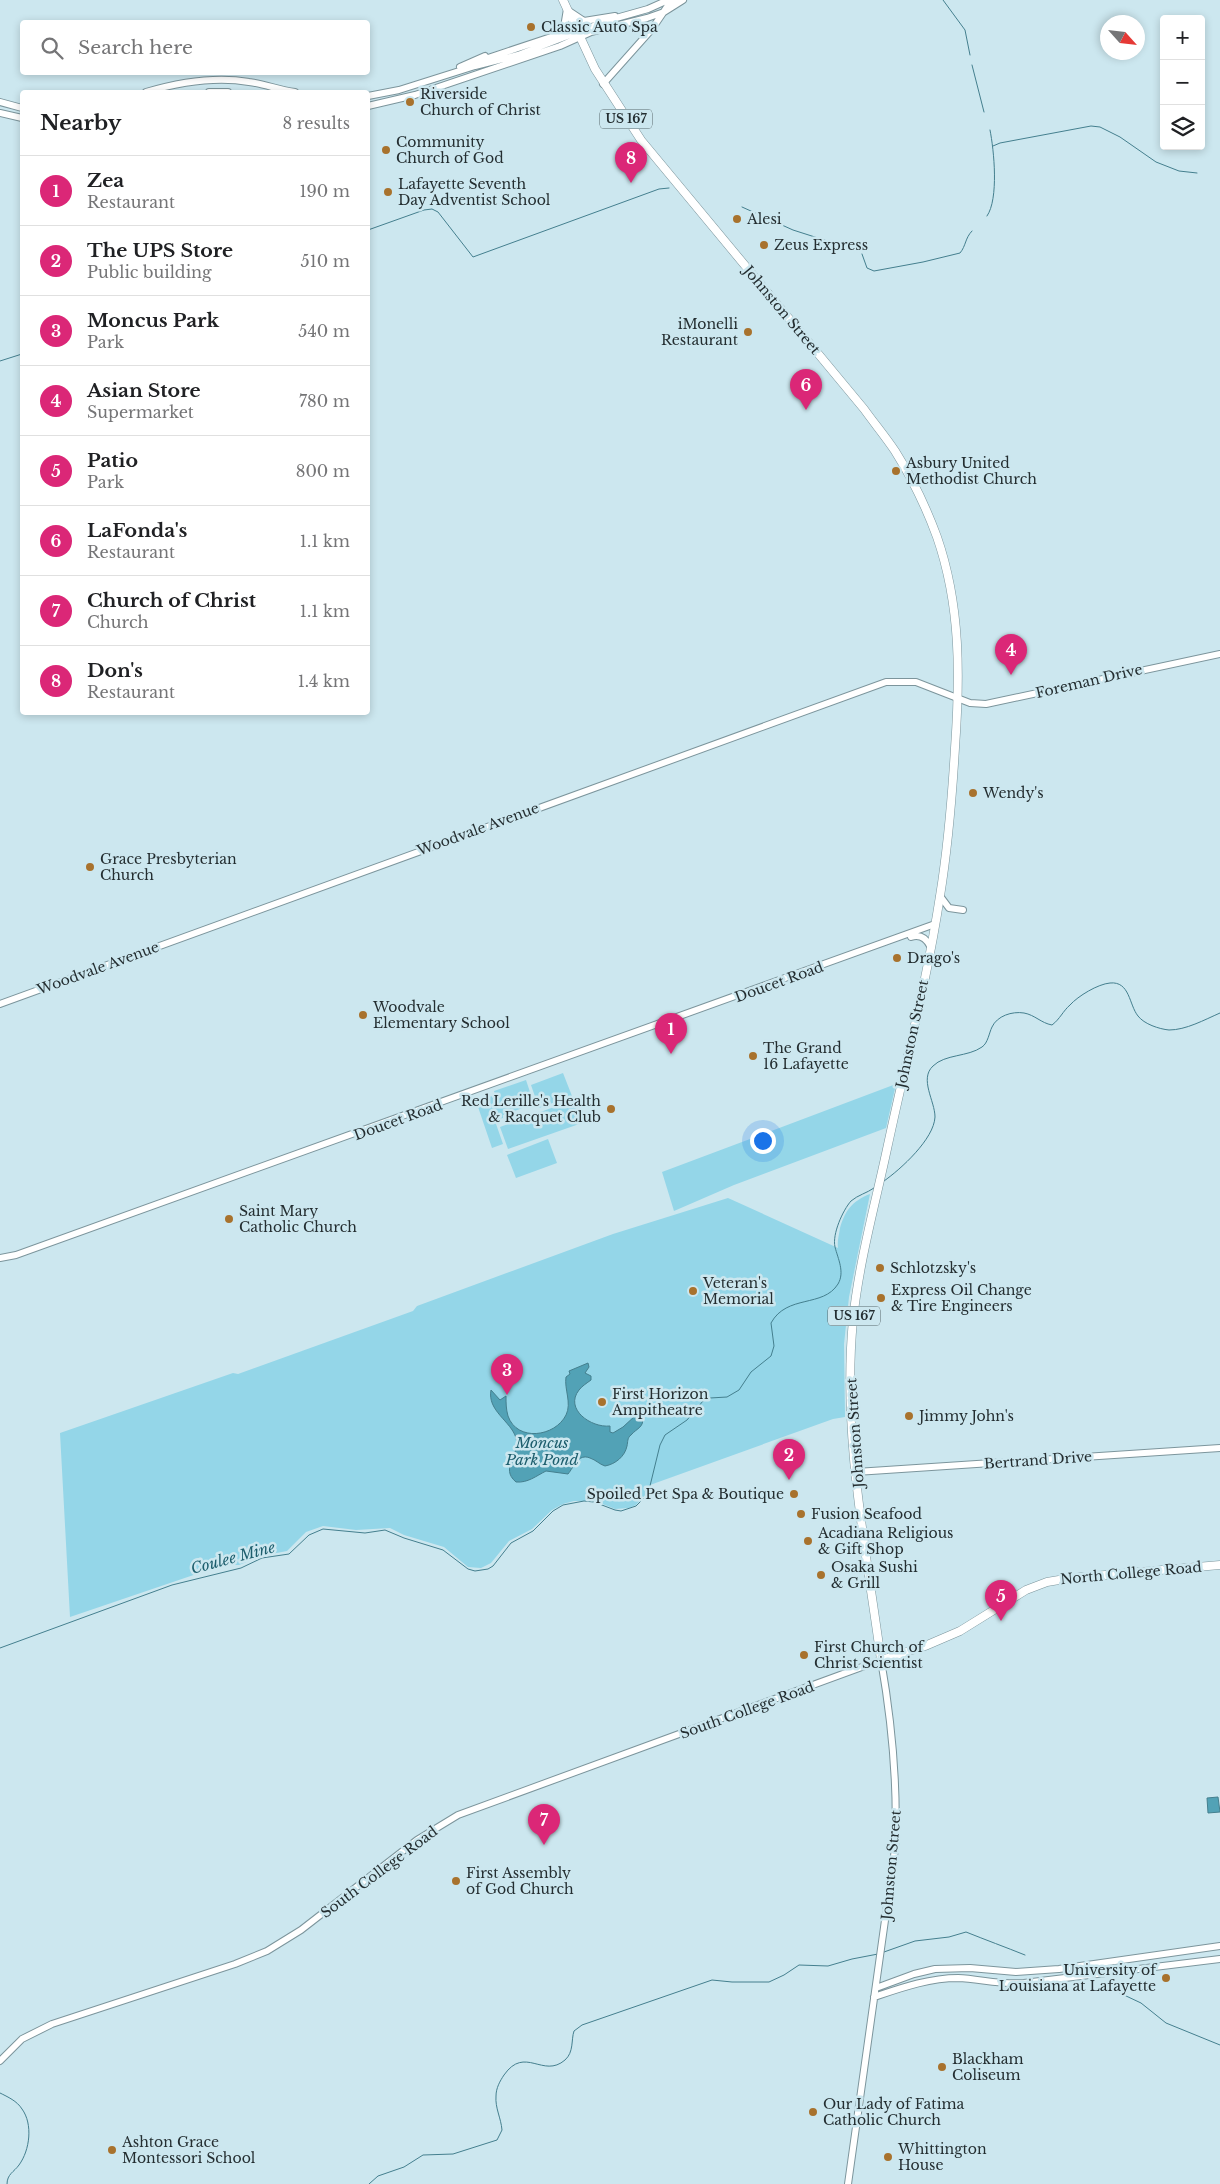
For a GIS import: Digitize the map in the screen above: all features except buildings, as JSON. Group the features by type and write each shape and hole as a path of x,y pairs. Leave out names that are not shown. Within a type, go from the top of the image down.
{"main road":[{"name":"Johnston Street","path":"563,0 603,84 651,153 864,409 894,450 912,480 937,537 948,577 957,630 958,699 952,799 940,896 877,1193 853,1324 850,1395 856,1472 882,1660"},
{"name":"North College Road","path":"882,1660 946,1638 971,1625 1018,1594 1047,1582 1071,1578 1220,1565"}],"street":[{"path":"370,106 388,103 432,90 668,0"},
{"path":"603,84 652,29 669,4 675,0"},
{"path":"370,96 399,90 579,35 647,18 664,12 683,0"},
{"path":"567,8 573,15 584,21 606,16 622,16"},
{"path":"451,73 466,64 495,52 561,30 566,22 567,8"},
{"path":"432,90 442,82 467,73 488,58 566,32 574,24"},
{"path":"154,90 186,82 222,79 250,82 286,90"},
{"path":"0,102 20,107"},
{"path":"0,113 20,118"},
{"name":"Foreman Drive","path":"958,699 970,703 989,704 1220,654"},
{"name":"Woodvale Avenue","path":"0,1004 879,684 899,681 916,682 958,699"},
{"path":"940,896 950,908 963,910"},
{"name":"Doucet Road","path":"0,1258 16,1255 101,1226 935,924"},
{"path":"817,968 831,965 916,935 923,937 930,946"},
{"name":"Bertrand Drive","path":"856,1472 1220,1448"},
{"name":"Johnston Street","path":"848,2184 892,1874 897,1808 893,1744 882,1660"},
{"name":"South College Road","path":"0,2060 22,2039 52,2024 235,1964 267,1951 301,1930 417,1840 458,1815 882,1660"},
{"path":"876,1988 914,1974 935,1969 970,1968 1016,1972 1046,1970 1220,1946"},
{"path":"1179,1952 1181,1965"},
{"path":"874,1997 922,1982 940,1979 962,1979 1003,1984 1220,1959"},
{"path":"1046,1970 1047,1980"}],"shaded area":[{"path":"563,1073 572,1096 539,1108 531,1085"},
{"path":"526,1080 534,1104 503,1115 503,1118 495,1121 503,1144 492,1148 476,1101 495,1095 494,1091"},
{"path":"896,1084 886,1128 734,1185 674,1211 662,1172"},
{"path":"573,1100 582,1123 508,1149 500,1127"},
{"path":"548,1139 557,1163 516,1178 507,1155"},
{"path":"870,1194 849,1297 844,1344 845,1417 833,1419 650,1485 647,1493 636,1505 629,1508 615,1509 595,1501 574,1501 563,1504 552,1510 532,1529 509,1541 491,1563 481,1568 468,1567 444,1547 404,1535 390,1528 356,1530 323,1526 306,1532 287,1551 261,1556 239,1565 223,1565 70,1617 60,1433 233,1373 238,1374 413,1311 417,1306 613,1234 728,1198 838,1248 840,1228 844,1216 854,1203"}],"water":[{"name":"Moncus Park Pond","path":"588,1363 589,1367 585,1373 591,1376 591,1380 580,1389 575,1397 577,1410 582,1416 595,1424 610,1426 610,1432 613,1433 636,1415 642,1417 641,1425 629,1437 626,1450 616,1461 605,1466 590,1458 582,1457 568,1474 546,1471 528,1480 516,1482 511,1477 510,1466 516,1450 516,1438 496,1410 491,1397 491,1390 500,1400 506,1396 508,1416 519,1430 536,1434 545,1432 561,1422 568,1410 566,1377 570,1374 569,1371"},
{"path":"1218,1797 1220,1812 1208,1813 1207,1798"}],"waterway":[{"path":"943,0 965,30 970,55"},
{"path":"972,65 984,112"},
{"path":"993,146 1000,143 1091,126 1100,127 1120,137 1156,162 1179,171 1197,173"},
{"path":"987,216 991,208 994,187 994,162 990,130"},
{"path":"370,229 424,210 432,209 438,212 473,257 659,189 669,188"},
{"path":"742,207 793,230 843,246"},
{"path":"862,254 867,268 874,271 923,262 960,253 972,231"},
{"path":"0,361 20,355"},
{"name":"Coulee Mine","path":"884,1181 916,1153 933,1126 935,1117 927,1084 929,1071 944,1059 982,1047 994,1023 1001,1017 1024,1013 1052,1025 1078,998 1094,988 1110,983 1117,983 1122,986 1141,1019 1161,1029 1175,1030 1220,1013"},
{"name":"Coulee Mine","path":"0,1648 172,1585 241,1568 262,1558 289,1554 309,1535 323,1529 365,1533 385,1530 443,1550 468,1569 475,1571 488,1569 493,1566 511,1543 533,1531 553,1511 563,1505 584,1501 594,1502 621,1511 636,1506 648,1494 660,1445 665,1435 687,1420 703,1401 710,1398 727,1397 739,1390 751,1372 771,1356 774,1346 771,1323 778,1314 795,1304 823,1296 838,1284 841,1270 834,1242 839,1223 851,1201 874,1188"},
{"path":"884,1952 915,1941 949,1937 966,1932 1025,1955"},
{"path":"369,2184 378,2176 404,2167 423,2155 453,2154 497,2140 502,2130 496,2105 496,2093 504,2075 519,2063 527,2062 549,2066 557,2065 565,2060 571,2050 574,2031 582,2025 712,1980 769,1982 799,1965 828,1966 878,1954"},
{"path":"1107,1987 1141,2003 1166,2023 1220,2045"},
{"path":"0,2093 20,2106 28,2122 29,2129 26,2152 19,2165 9,2175 7,2184"}],"place":[{"name":"Classic Auto Spa","path":"531,27"},
{"name":"Riverside Church of Christ","path":"410,102"},
{"name":"Community Church of God","path":"386,150"},
{"name":"Don's","path":"631,183"},
{"name":"Lafayette Seventh Day Adventist School","path":"388,192"},
{"name":"Alesi","path":"737,219"},
{"name":"Zeus Express","path":"764,245"},
{"name":"iMonelli Restaurant","path":"748,332"},
{"name":"LaFonda's","path":"806,410"},
{"name":"Asbury United Methodist Church","path":"896,471"},
{"name":"Asian Store","path":"1011,675"},
{"name":"Wendy's","path":"973,793"},
{"name":"Grace Presbyterian Church","path":"90,867"},
{"name":"Drago's","path":"897,958"},
{"name":"Woodvale Elementary School","path":"363,1015"},
{"name":"Zea","path":"671,1054"},
{"name":"The Grand 16 Lafayette","path":"753,1056"},
{"name":"Red Lerille's Health & Racquet Club","path":"611,1109"},
{"name":"Saint Mary Catholic Church","path":"229,1219"},
{"name":"Schlotzsky's","path":"880,1268"},
{"name":"Veteran's Memorial","path":"693,1291"},
{"name":"Express Oil Change & Tire Engineers","path":"881,1298"},
{"name":"Moncus Park","path":"507,1395"},
{"name":"First Horizon Ampitheatre","path":"602,1402"},
{"name":"Jimmy John's","path":"909,1416"},
{"name":"The UPS Store","path":"789,1480"},
{"name":"Spoiled Pet Spa & Boutique","path":"794,1494"},
{"name":"Fusion Seafood","path":"801,1514"},
{"name":"Acadiana Religious & Gift Shop","path":"808,1541"},
{"name":"Osaka Sushi & Grill","path":"821,1575"},
{"name":"Patio","path":"1001,1621"},
{"name":"First Church of Christ Scientist","path":"804,1655"},
{"name":"Church of Christ","path":"544,1845"},
{"name":"First Assembly of God Church","path":"456,1881"},
{"name":"University of Louisiana at Lafayette","path":"1166,1978"},
{"name":"Blackham Coliseum","path":"942,2067"},
{"name":"Our Lady of Fatima Catholic Church","path":"813,2112"},
{"name":"Ashton Grace Montessori School","path":"112,2150"},
{"name":"Whittington House","path":"888,2157"}]}
